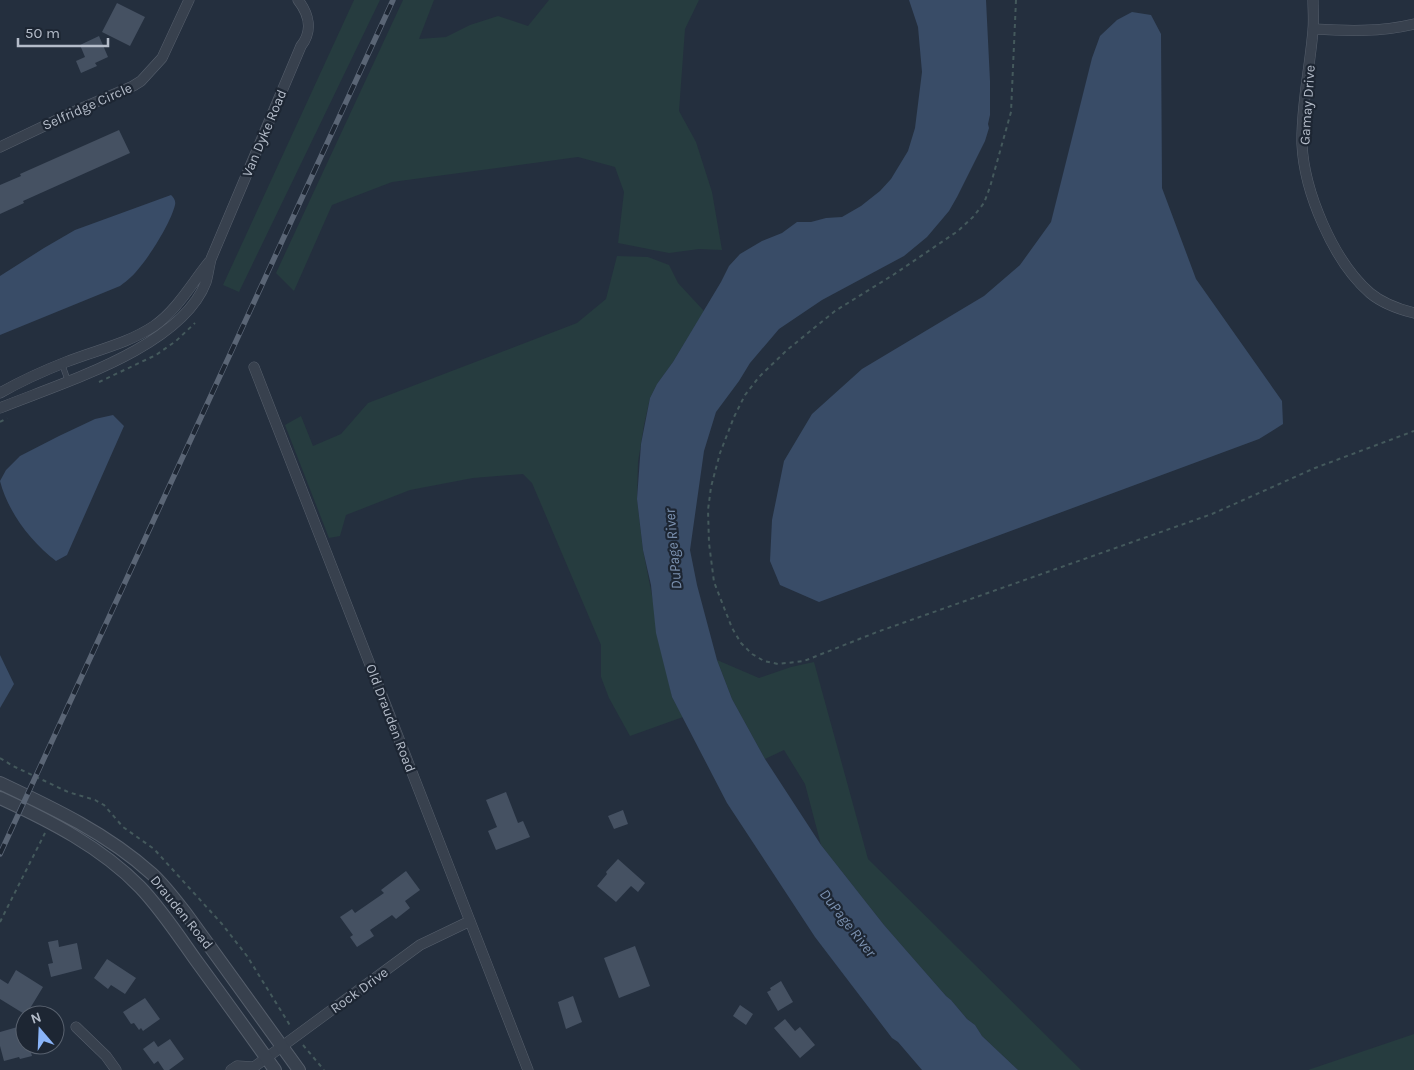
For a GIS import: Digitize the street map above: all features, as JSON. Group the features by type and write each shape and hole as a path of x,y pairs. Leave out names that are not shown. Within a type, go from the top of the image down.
{"street":[{"name":"Selfridge Circle","path":"0,146 141,81 162,58 189,0"},
{"name":"Gamay Drive","path":"1313,0 1313,29 1302,144 1308,179 1317,210 1348,268 1370,293 1396,308 1414,313"},
{"name":"Van Dyke Road","path":"0,408 128,355 152,342 182,316 197,297 206,282 211,259 306,39 308,22 301,4"},
{"path":"1313,29 1361,31 1398,28 1414,24"},
{"name":"Van Dyke Road","path":"0,393 14,384 62,364 125,342 156,325 184,295 211,259"},
{"name":"Old Drauden Road","path":"254,367 528,1070"},
{"name":"Drauden Road","path":"0,783 83,824 108,840 152,874 172,894 300,1070"},
{"name":"Drauden Road","path":"0,798 50,822 99,853 140,887 171,926 276,1070"},
{"name":"Rock Drive","path":"231,1070 237,1066 253,1068 420,945 470,922"},
{"path":"76,1027 106,1056 116,1070"}],"lane":[{"path":"62,364 68,381"}],"path":[{"path":"1016,0 1011,112 984,203 958,231 835,311 787,350 759,377 745,396 734,417 720,453 711,486 708,510 709,543 714,582 732,628 741,643 752,654 764,661 792,664 804,661 877,632 1212,514 1315,468 1414,431"},
{"path":"0,922 50,822"}],"green space":[{"path":"354,0 380,0 239,292 223,285"},
{"path":"403,0 434,0 419,39 446,37 470,25 498,16 528,26 549,0 699,0 685,29 679,111 696,142 712,192 722,250 699,249 669,253 618,243 624,192 615,167 578,157 392,182 332,205 294,291 276,273"},
{"path":"617,256 648,257 669,265 678,283 704,311 650,398 638,462 637,499 643,550 672,697 683,717 630,736 609,698 601,677 601,645 532,483 523,474 473,478 410,490 346,515 340,536 329,538 285,425 301,416 313,446 341,434 368,403 577,323 606,299"},
{"path":"717,660 759,678 791,667 814,662 868,859 1081,1070 1018,1070 982,1036 975,1025 946,996 884,925 821,845 805,784 784,750 765,759 732,699"},
{"path":"1414,1034 1414,1070 1308,1070"}],"water":[{"name":"DuPage River","path":"909,0 986,0 990,115 985,141 949,211 927,237 904,256 822,300 779,329 750,363 716,412 704,451 690,550 697,585 717,660 732,699 765,759 821,845 884,925 946,996 975,1025 982,1036 1018,1070 922,1070 898,1042 892,1038 815,937 727,803 672,697 656,633 651,585 643,550 637,499 641,444 650,398 729,266 740,254 762,241 782,233 797,222 811,222 826,218 842,217 861,206 880,191 891,179 908,151 915,128 922,72 918,27"},
{"path":"1132,12 1151,15 1161,34 1162,188 1196,279 1282,401 1283,424 1259,439 819,602 780,585 770,561 772,520 784,461 812,414 862,369 984,296 1020,265 1051,222 1092,58 1100,36 1117,20"},
{"path":"171,195 175,205 165,229 144,261 126,282 0,335 0,276 75,230"},
{"path":"113,415 124,426 67,555 56,561 29,536 22,526 9,504 0,481 6,470 20,456 95,419"},
{"path":"0,655 14,684 0,708"}],"building":[{"path":"117,3 145,17 130,46 102,32"},
{"path":"99,36 108,57 95,63 97,66 81,73 76,61 85,57 80,45"},
{"path":"119,130 130,153 23,201 24,203 0,214 0,185 21,176 20,174"},
{"path":"506,792 518,823 523,821 530,837 496,850 488,831 497,827 486,800"},
{"path":"623,810 628,824 614,829 608,816"},
{"path":"618,859 645,883 638,892 631,886 616,902 597,886"},
{"path":"406,871 420,890 405,901 410,908 396,919 392,915 370,930 374,936 357,947 350,937 353,935 340,917 352,909 355,913 384,893 381,890"},
{"path":"58,940 59,947 77,943 82,969 51,977 48,964 53,963 48,942"},
{"path":"635,946 650,986 619,998 604,958"},
{"path":"107,959 136,978 125,994 111,985 108,989 94,978"},
{"path":"16,970 43,987 32,1005 15,1005 15,1008 0,999 0,979 8,984"},
{"path":"781,981 793,1002 778,1011 767,992"},
{"path":"573,996 582,1022 566,1029 558,1002"},
{"path":"145,998 160,1019 143,1031 141,1028 139,1030 134,1023 131,1024 123,1012"},
{"path":"740,1005 753,1014 746,1025 733,1016"},
{"path":"785,1019 795,1031 800,1027 815,1045 800,1058 774,1028"},
{"path":"15,1028 15,1055 32,1056 4,1061 0,1046 0,1032"},
{"path":"170,1039 184,1059 169,1070 164,1070 158,1061 154,1064 143,1049 154,1041 158,1047"}],"railway":[{"path":"0,854 393,0"}]}
